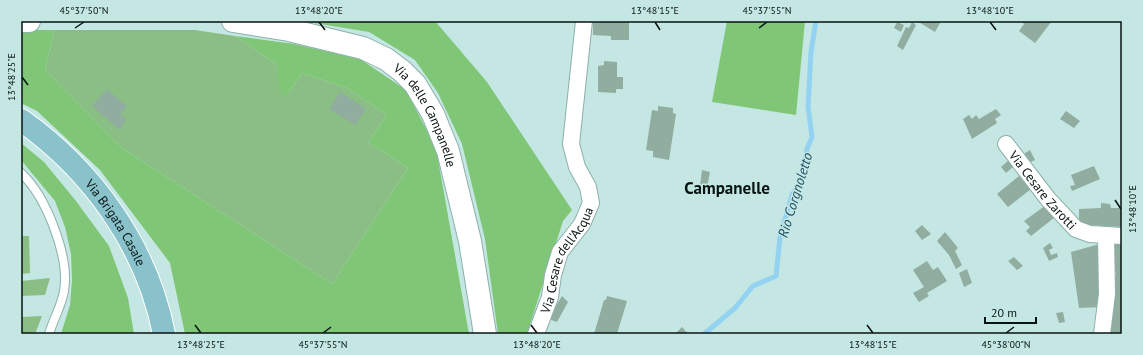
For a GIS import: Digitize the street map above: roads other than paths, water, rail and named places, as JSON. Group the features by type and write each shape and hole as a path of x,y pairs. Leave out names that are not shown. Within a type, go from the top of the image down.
{"main road":[{"name":"Via Brigata Casale","path":"26,125 69,159 121,225 140,259 148,278 164,334"}],"street":[{"path":"21,21 29,21"},
{"name":"Via delle Campanelle","path":"233,21 289,30 363,48 386,59 402,71 415,84 434,114 448,151 470,240 485,334"},
{"name":"Via Cesare dell'Acqua","path":"536,334 550,297 553,275 560,252 582,224 591,203 588,188 577,167 571,144 584,21"},
{"name":"Via Cesare Zarotti","path":"1006,144 1048,200 1076,229 1090,234 1114,236 1102,334"}],"lane":[{"path":"21,173 37,191 49,216 58,240 64,266 64,291 49,334"}],"waterway":[{"name":"Rio Corgnoletto","path":"704,334 735,308 753,286 776,276 780,237 792,195 800,183 807,149 812,137 808,107 811,52 816,21"}],"district":[{"name":"Campanelle","path":"727,188"}]}
